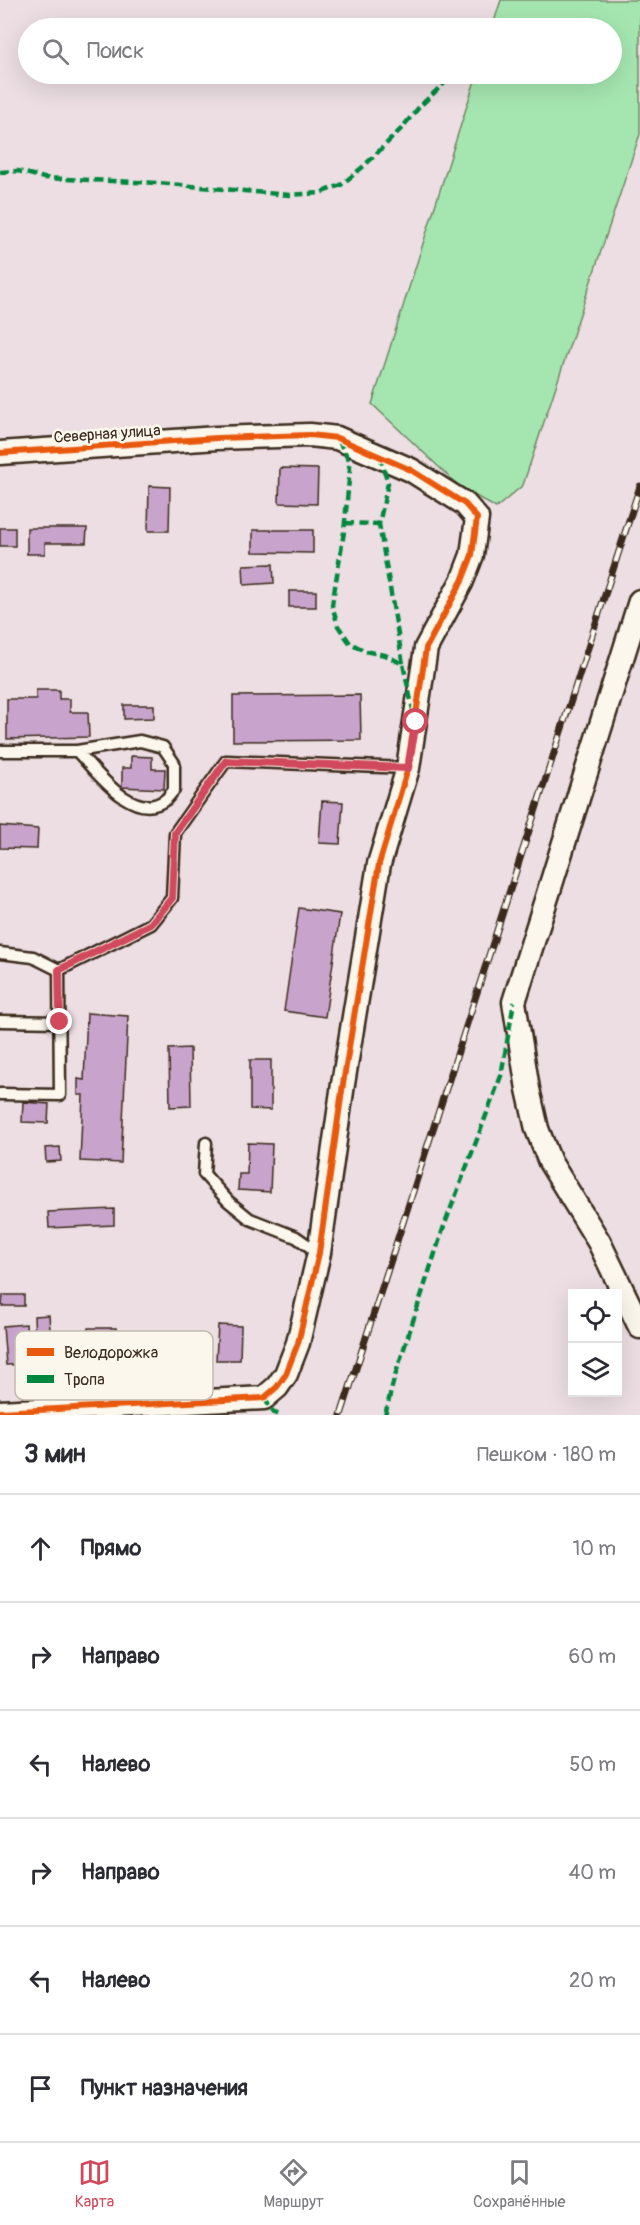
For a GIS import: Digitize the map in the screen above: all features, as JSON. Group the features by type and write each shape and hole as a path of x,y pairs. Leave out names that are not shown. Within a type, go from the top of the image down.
{"street":[{"name":"Северная улица","path":"0,453 217,438 310,435 337,438 411,470 465,504 477,518 472,555 462,580 426,648 408,768"},
{"path":"640,601 514,1002 528,1089 537,1128 549,1162 599,1242 640,1327"},
{"path":"0,1412 125,1411 264,1398 277,1388 286,1374 298,1343 319,1253 343,1084 379,864 408,768"}],"lane":[{"path":"0,751 76,751 140,741 163,747 174,763 174,790 164,801 145,806 122,798 76,751"},
{"path":"59,970 151,924 172,898 175,833 226,761 408,768"},
{"path":"0,953 33,957 59,970"},
{"path":"0,1094 60,1095 59,970"},
{"path":"0,1021 60,1022"},
{"path":"206,1143 204,1174 228,1201 250,1219 296,1237 319,1253"}],"green space":[{"path":"501,0 640,0 640,134 523,485 496,508 459,486 372,404 474,84 622,84 622,18 495,18"}],"building":[{"path":"280,468 318,469 317,504 279,503"},
{"path":"149,486 170,487 169,531 148,531"},
{"path":"0,528 15,528 15,546 0,546"},
{"path":"27,528 87,528 86,543 45,543 45,554 27,554"},
{"path":"253,530 313,530 313,553 253,552"},
{"path":"273,564 274,583 244,585 243,565"},
{"path":"289,591 316,591 316,607 289,607"},
{"path":"36,690 59,690 59,699 70,699 70,712 88,712 89,737 7,739 7,699 36,699"},
{"path":"360,695 361,740 233,741 233,696"},
{"path":"124,705 154,705 154,718 124,719"},
{"path":"131,756 152,757 152,769 165,769 164,789 122,787 122,768 131,768"},
{"path":"322,801 343,802 340,844 319,843"},
{"path":"0,826 38,829 37,849 0,848"},
{"path":"299,908 340,914 325,1017 284,1011"},
{"path":"87,1013 128,1016 121,1163 80,1161 83,1095 78,1095 78,1079 84,1080"},
{"path":"190,1048 191,1106 170,1107 169,1049"},
{"path":"250,1060 271,1060 271,1110 250,1109"},
{"path":"23,1102 49,1104 48,1123 22,1122"},
{"path":"248,1143 272,1144 270,1192 238,1190 239,1174 247,1174"},
{"path":"60,1147 61,1161 46,1162 45,1148"},
{"path":"114,1209 114,1225 49,1228 48,1212"},
{"path":"3,1295 24,1295 24,1306 2,1306"},
{"path":"49,1315 50,1331 35,1331 34,1316"},
{"path":"26,1324 27,1331 15,1331 15,1365 6,1365 3,1326"},
{"path":"218,1325 241,1326 240,1360 216,1360"},
{"path":"88,1328 116,1328 116,1331 88,1331"}],"railway":[{"path":"341,1415 640,486"}],"marked path":[{"path":"0,172 18,171 44,178 158,183 289,195 320,193 341,185 364,166 443,84"},
{"path":"338,440 346,454 350,469 344,532 332,605 338,626 350,643 365,651 385,655 403,664 413,710"},
{"path":"380,456 388,483 379,524 403,664"},
{"path":"345,523 379,524"},
{"path":"385,1415 394,1379 443,1229 501,1076 514,1002"},
{"path":"264,1398 274,1413 282,1415"}],"cycle path":[{"path":"0,453 217,438 310,435 337,438 411,470 465,504 477,518 472,555 462,581 426,648 408,768 379,864 343,1084 319,1253 298,1343 286,1374 277,1387 264,1398 0,1412"}],"route":[{"path":"60,1022 59,970 151,924 172,898 175,833 226,761 408,768 416,722"}]}
